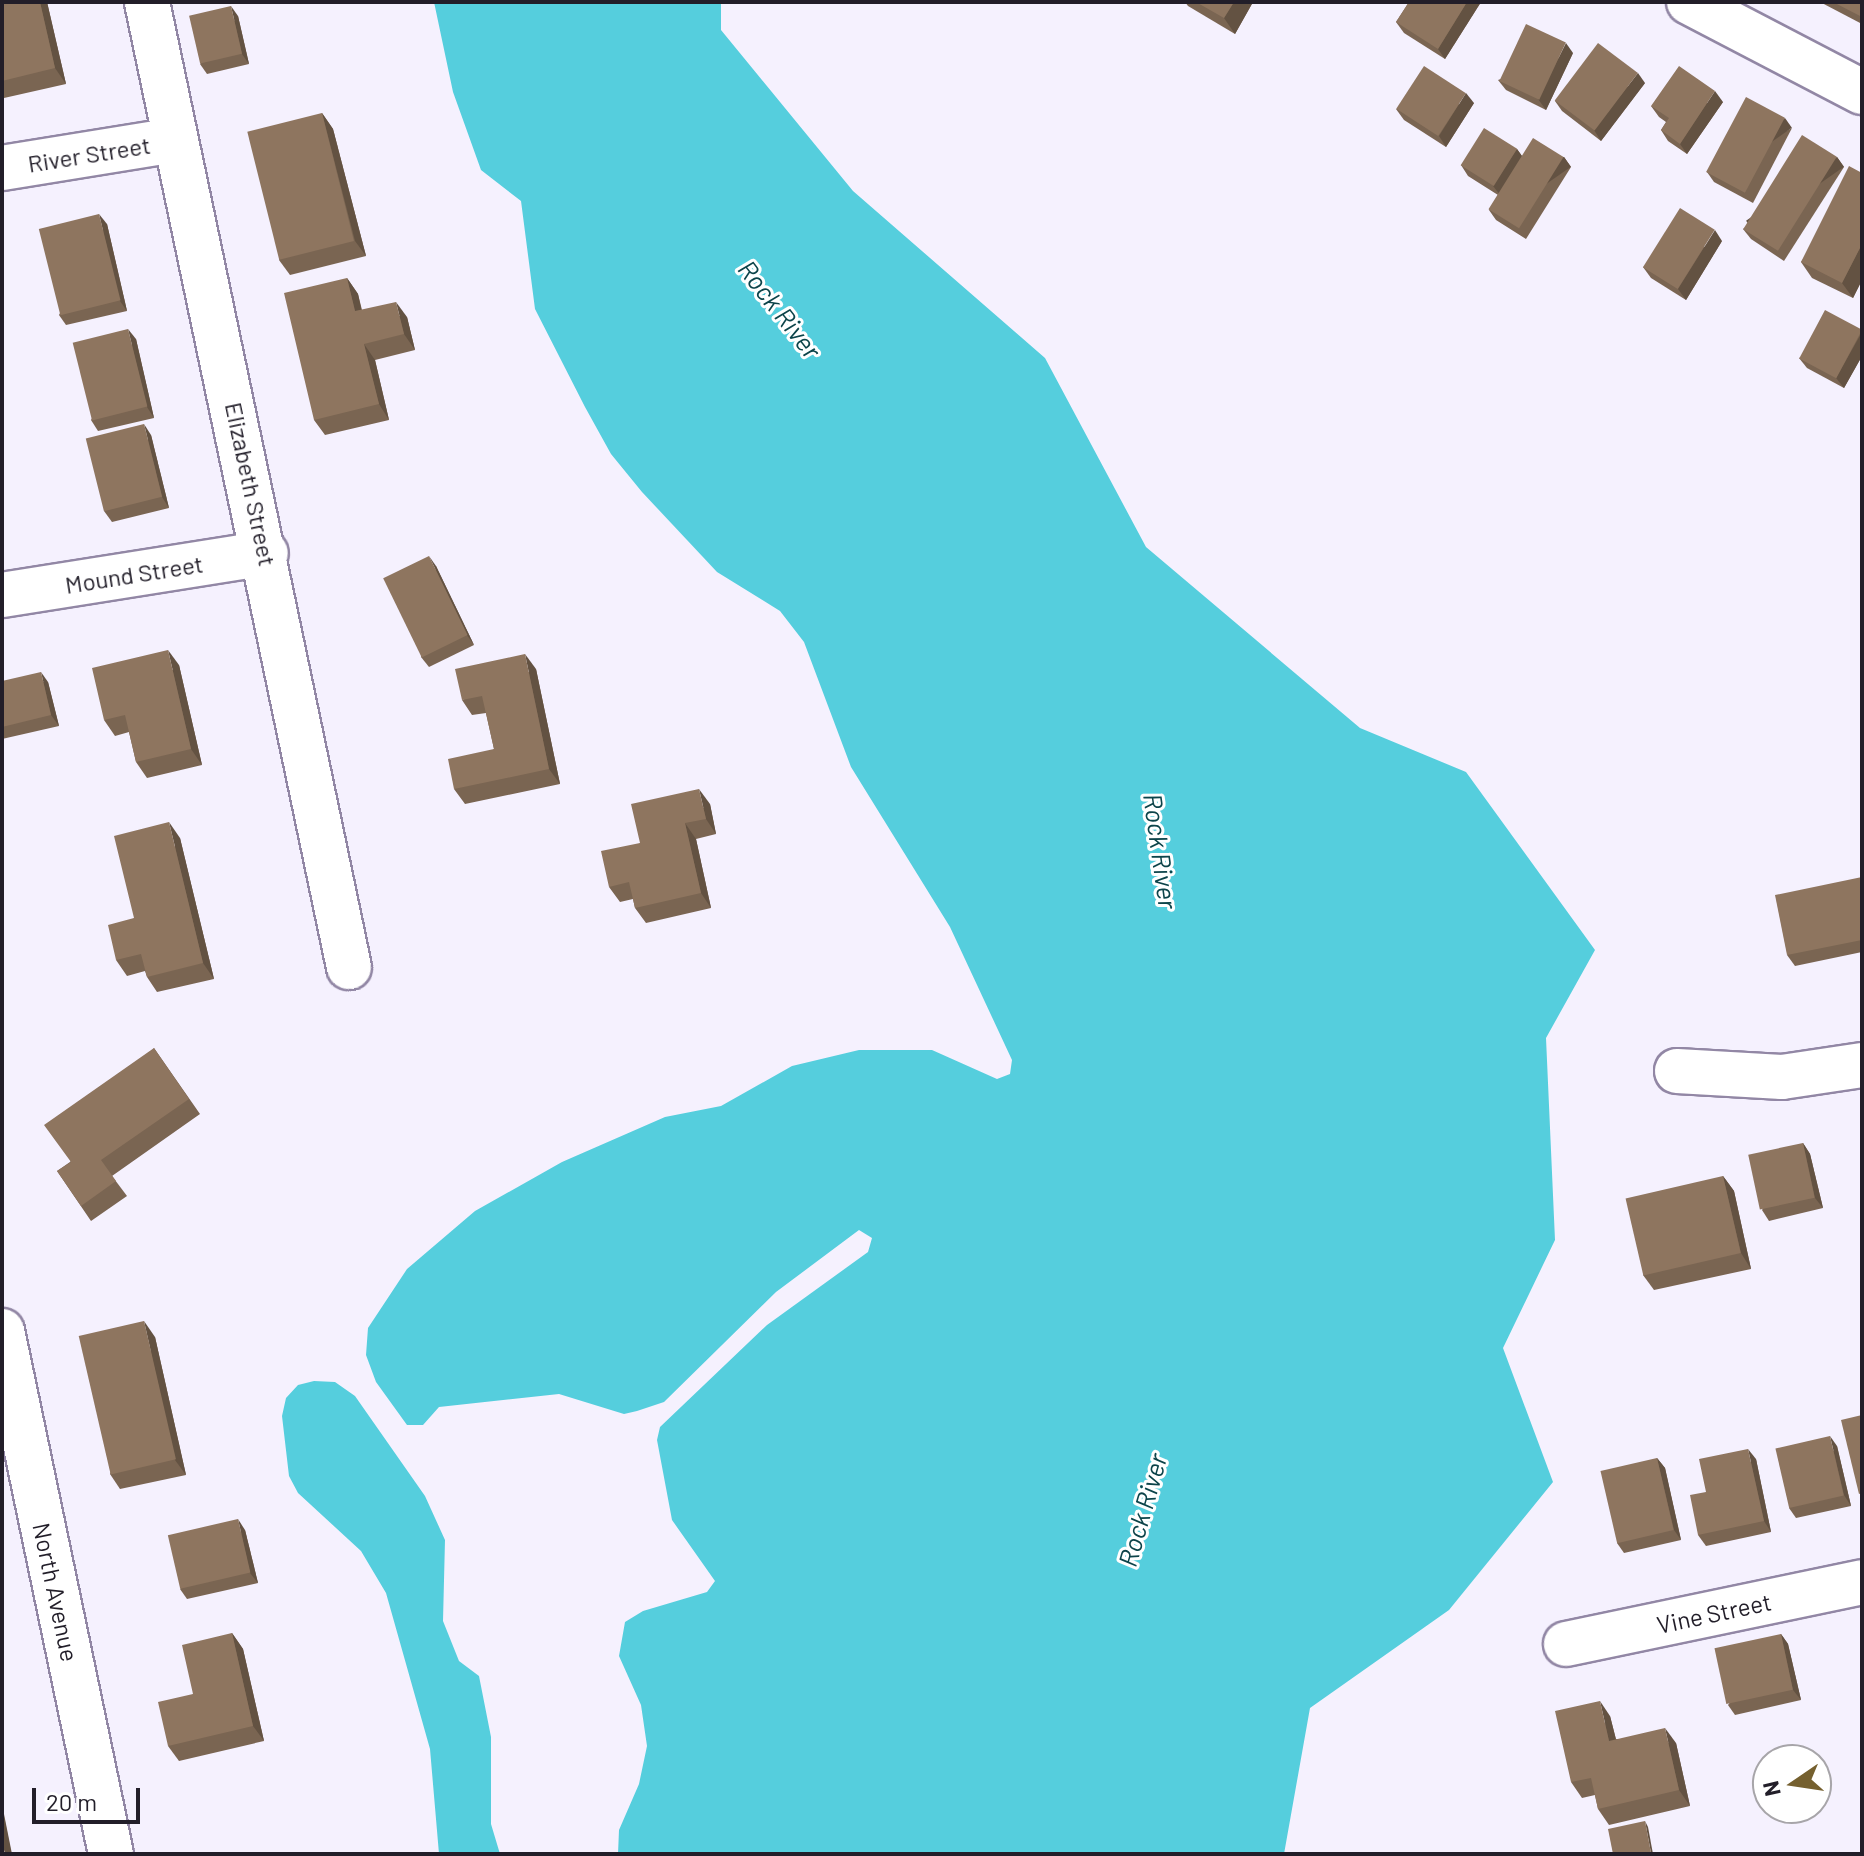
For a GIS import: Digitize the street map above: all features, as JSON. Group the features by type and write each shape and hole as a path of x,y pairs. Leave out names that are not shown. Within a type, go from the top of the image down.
{"street":[{"name":"Elizabeth Street","path":"147,2 266,553 349,967"},
{"path":"1689,2 1862,92"},
{"name":"River Street","path":"2,168 175,140"},
{"name":"Mound Street","path":"2,595 266,553"},
{"path":"1677,1071 1782,1077 1862,1065"},
{"name":"North Avenue","path":"2,1331 111,1854"},
{"name":"Vine Street","path":"1566,1644 1862,1582"}],"water":[{"name":"Rock River","path":"434,2 721,2 721,30 853,191 1045,358 1146,547 1360,728 1466,772 1595,950 1546,1038 1555,1240 1503,1348 1553,1482 1449,1610 1310,1708 1284,1854 618,1854 619,1830 639,1784 647,1746 641,1705 619,1656 625,1622 643,1611 707,1592 715,1581 672,1520 657,1440 660,1427 767,1325 868,1252 872,1238 859,1230 776,1292 664,1402 637,1411 624,1414 559,1394 439,1407 423,1425 407,1425 376,1382 366,1355 368,1328 407,1269 475,1211 562,1162 665,1117 721,1106 792,1066 859,1050 932,1050 997,1079 1010,1074 1012,1060 950,927 851,767 804,642 780,611 717,572 642,492 611,454 585,407 535,309 521,201 481,170 453,92"},
{"path":"314,1381 335,1382 355,1396 425,1496 445,1540 443,1621 459,1661 479,1676 491,1737 491,1824 500,1854 439,1854 430,1749 386,1593 361,1551 298,1493 289,1476 282,1416 286,1398 298,1385"}],"building":[{"path":"2,2 40,2 55,68 2,81"},
{"path":"1196,2 1234,2 1224,18"},
{"path":"1409,2 1467,2 1438,49 1396,22"},
{"path":"1833,2 1862,2 1862,17"},
{"path":"231,6 242,54 200,63 189,16"},
{"path":"1526,24 1566,43 1539,100 1499,81"},
{"path":"1598,43 1638,73 1595,131 1555,101"},
{"path":"1424,66 1466,93 1438,136 1396,109"},
{"path":"1679,66 1715,91 1680,144 1661,130 1669,118 1651,106"},
{"path":"1746,97 1785,118 1745,193 1706,172"},
{"path":"322,113 354,241 279,260 247,132"},
{"path":"1484,128 1517,149 1494,186 1461,165"},
{"path":"1802,135 1837,157 1778,251 1743,229"},
{"path":"1533,138 1564,157 1519,228 1488,209"},
{"path":"1849,166 1862,173 1862,246 1842,283 1801,262"},
{"path":"1680,208 1715,230 1678,289 1643,267"},
{"path":"99,214 121,300 60,315 39,229"},
{"path":"347,278 355,311 396,302 404,334 364,344 379,404 314,420 284,293"},
{"path":"1825,310 1862,330 1836,378 1799,359"},
{"path":"128,329 147,407 92,420 73,343"},
{"path":"144,424 162,497 104,511 86,439"},
{"path":"429,556 468,635 422,657 383,578"},
{"path":"168,650 191,749 136,762 125,715 104,720 92,668"},
{"path":"525,654 549,769 454,789 448,759 494,749 482,696 462,700 455,669"},
{"path":"41,672 51,715 2,727 2,681"},
{"path":"699,789 706,819 685,823 701,893 635,908 629,882 609,887 601,851 640,843 631,804"},
{"path":"169,822 203,963 147,977 141,954 116,960 108,925 134,918 114,836"},
{"path":"1862,877 1862,940 1787,955 1775,895"},
{"path":"154,1048 189,1099 101,1160 116,1181 81,1206 57,1171 71,1162 44,1125"},
{"path":"1803,1143 1815,1198 1760,1209 1748,1155"},
{"path":"1723,1176 1741,1253 1643,1275 1626,1198"},
{"path":"144,1321 176,1459 111,1474 79,1336"},
{"path":"1862,1415 1862,1493 1859,1494 1841,1420"},
{"path":"1830,1436 1844,1495 1789,1508 1775,1449"},
{"path":"1748,1449 1764,1521 1698,1535 1690,1495 1706,1492 1699,1459"},
{"path":"1657,1458 1674,1530 1617,1543 1600,1471"},
{"path":"238,1519 250,1573 180,1589 168,1535"},
{"path":"232,1633 253,1726 168,1746 158,1702 193,1694 182,1645"},
{"path":"1781,1634 1793,1690 1726,1704 1714,1648"},
{"path":"1600,1701 1609,1741 1665,1728 1679,1790 1598,1809 1591,1778 1571,1782 1555,1711"},
{"path":"1645,1821 1651,1853 1613,1854 1608,1829"}]}
